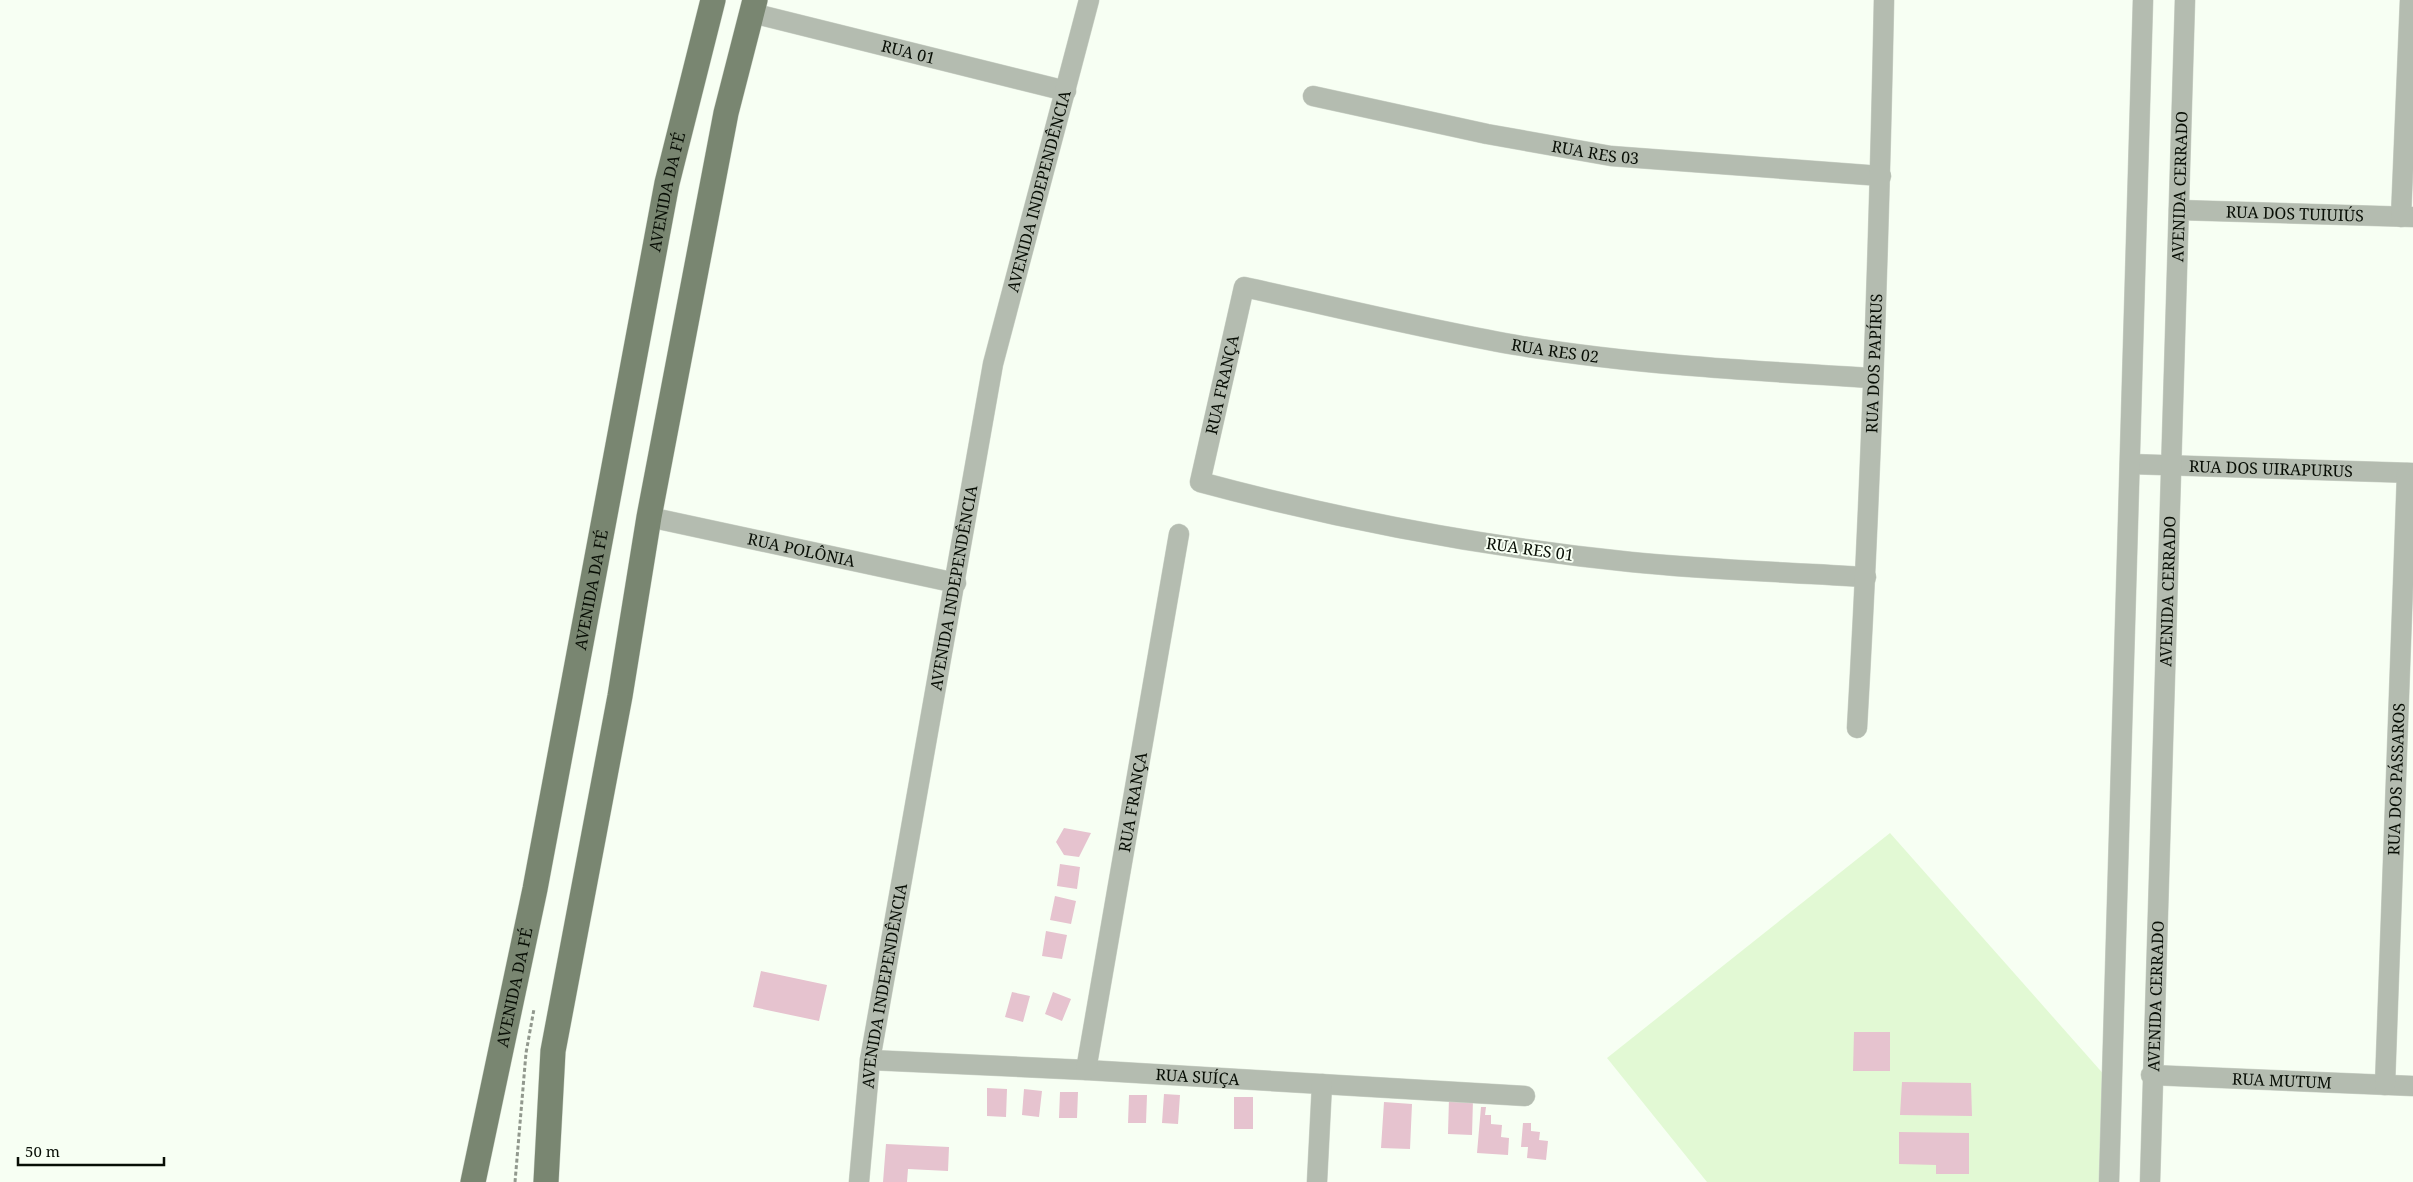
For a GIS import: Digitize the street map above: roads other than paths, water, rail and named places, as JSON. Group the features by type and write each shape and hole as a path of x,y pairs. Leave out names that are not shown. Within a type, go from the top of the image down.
{"main road":[{"name":"AVENIDA DA FÉ","path":"473,1182 535,889 667,183 712,0"},
{"path":"546,1182 553,1052 620,696 649,517 726,114 753,6"}],"street":[{"name":"AVENIDA INDEPENDÊNCIA","path":"859,1182 870,1060 956,583 993,364 1066,91 1088,0"},
{"name":"RUA DOS PAPÍRUS","path":"1857,728 1866,577 1884,0"},
{"path":"2109,1182 2143,0"},
{"name":"AVENIDA CERRADO","path":"2150,1182 2151,1076 2185,0"},
{"path":"2407,217 2410,0"},
{"name":"RUA 01","path":"753,6 1066,91"},
{"name":"RUA RES 03","path":"1313,96 1487,134 1611,156 1880,176"},
{"name":"RUA DOS TUIUIÚS","path":"2179,210 2407,217"},
{"name":"RUA RES 02","path":"1244,287 1428,328 1524,346 1725,369 1873,378"},
{"name":"RUA FRANÇA","path":"1200,482 1244,287"},
{"name":"RUA DOS UIRAPURUS","path":"2130,464 2410,473"},
{"name":"RUA DOS PÁSSAROS","path":"2385,1085 2410,473"},
{"name":"RUA RES 01","path":"1200,482 1344,518 1495,545 1632,562 1866,577"},
{"name":"RUA POLÔNIA","path":"649,517 956,583"},
{"name":"RUA FRANÇA","path":"1086,1070 1179,534"},
{"name":"RUA SUÍÇA","path":"870,1060 1086,1070 1525,1096"},
{"name":"RUA MUTUM","path":"2151,1076 2413,1086"},
{"path":"1317,1182 1322,1084"}]}
